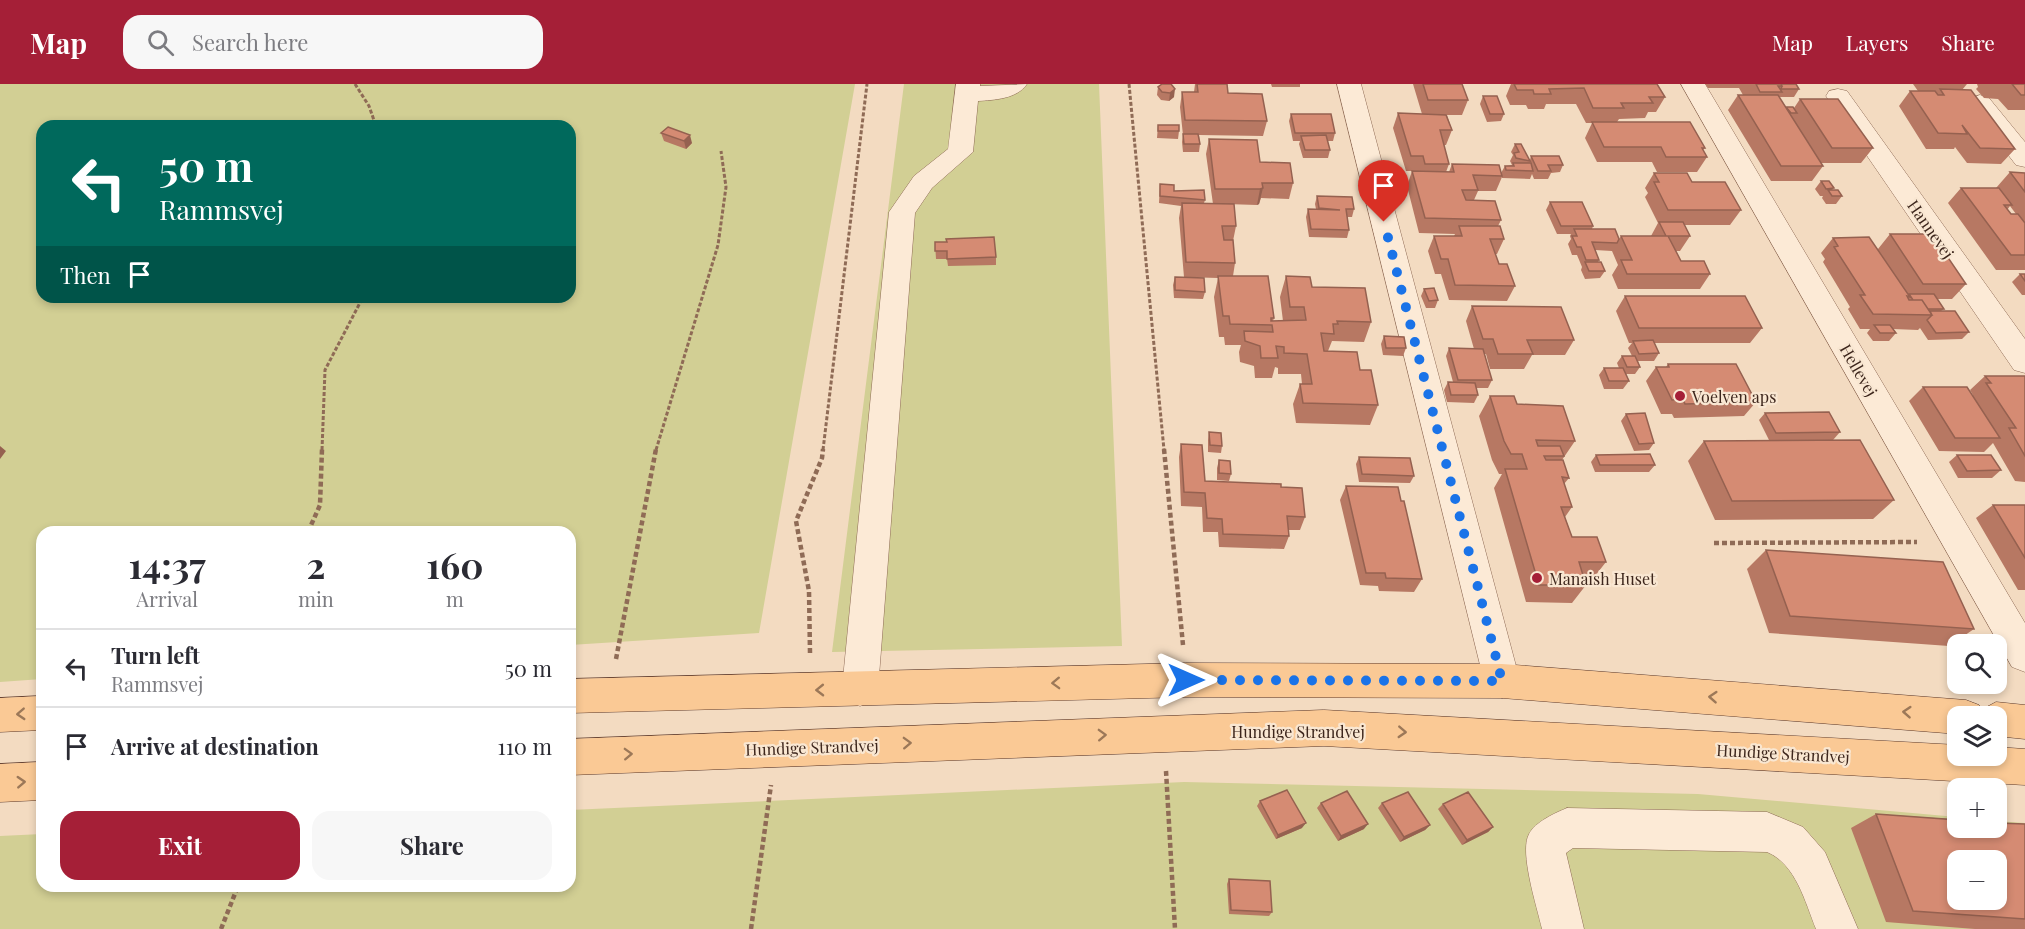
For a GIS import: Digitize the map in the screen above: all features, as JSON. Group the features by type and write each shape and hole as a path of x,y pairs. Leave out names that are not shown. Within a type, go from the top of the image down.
{"main road":[{"path":"576,696 1186,680 1502,681 1947,716"},
{"path":"0,715 36,713"},
{"path":"2007,720 2025,722"},
{"name":"Hundige Strandvej","path":"576,757 1324,728 2025,766"},
{"path":"0,783 36,781"}],"street":[{"path":"860,689 902,212 923,182 960,152 967,89 995,93 1015,84"},
{"path":"1349,84 1502,681"},
{"name":"Hellevej","path":"1693,84 2025,656"},
{"name":"Hannevej","path":"1838,96 2025,362"},
{"path":"1980,103 2025,159"},
{"path":"1563,929 1544,846 1567,828 1767,832 1789,841 1811,866 1837,929"}],"path":[{"path":"355,84 369,106 374,120"},
{"path":"810,690 809,591 796,521 822,458 867,84"},
{"path":"1129,84 1186,680"},
{"path":"610,695 653,459 718,245 726,187 721,151"},
{"path":"311,526 320,505 325,370 360,303"},
{"path":"1714,543 1958,542"},
{"path":"1164,733 1174,929"},
{"path":"751,929 776,748"},
{"path":"221,929 236,892"}],"shaded area":[{"path":"0,84 855,84 759,633 576,645 576,526 36,526 36,679 0,682"},
{"path":"904,84 1099,84 1122,646 832,652"},
{"path":"1184,782 1698,794 1947,816 1947,838 2007,838 2007,822 2025,823 2025,929 0,929 0,836 36,834 36,892 576,892 576,810"}],"building":[{"path":"1162,84 1171,84 1175,89 1170,93 1162,92 1158,87"},
{"path":"1197,84 1227,84 1228,93 1262,94 1267,121 1185,120 1182,92 1198,92"},
{"path":"1423,84 1462,84 1468,100 1428,100"},
{"path":"1514,84 1657,84 1665,97 1649,97 1653,103 1621,103 1624,108 1593,108 1584,88 1549,89 1551,94 1534,94 1533,90 1517,90"},
{"path":"1756,84 1781,84 1782,86 1778,86 1782,92 1760,92"},
{"path":"1781,84 1796,84 1799,89 1781,89"},
{"path":"2012,84 2025,84 2025,95 2021,95"},
{"path":"1940,89 1971,90 2015,149 1980,148 1962,125 1967,134 1938,133 1910,91 1935,91 1938,95 1944,95"},
{"path":"1738,95 1778,95 1823,166 1781,166"},
{"path":"1483,96 1497,96 1504,114 1490,114"},
{"path":"1800,99 1838,99 1873,148 1832,148"},
{"path":"1786,107 1793,107 1797,113 1791,113"},
{"path":"1398,113 1446,115 1452,130 1440,130 1449,164 1425,164 1423,156 1411,156"},
{"path":"1291,114 1331,114 1335,133 1295,133"},
{"path":"1592,122 1690,122 1705,148 1702,148 1707,157 1666,157 1661,147 1604,147"},
{"path":"1158,125 1179,125 1179,131 1158,131"},
{"path":"668,127 690,135 684,141 661,133"},
{"path":"1183,134 1198,134 1200,144 1184,144"},
{"path":"1326,135 1330,150 1305,150 1301,136"},
{"path":"1209,139 1257,140 1260,162 1290,163 1293,183 1262,183 1263,188 1260,189 1215,189"},
{"path":"1515,144 1521,144 1530,161 1516,158 1514,153 1519,152"},
{"path":"1531,156 1559,156 1563,165 1548,165 1551,171 1538,171"},
{"path":"1513,163 1531,163 1533,171 1506,170 1505,166 1514,166"},
{"path":"1452,164 1499,165 1502,176 1473,175 1478,190 1462,190 1466,200 1495,201 1501,220 1425,218 1412,171 1454,172"},
{"path":"2010,172 2025,173 2025,192"},
{"path":"1654,173 1687,173 1692,182 1725,182 1741,210 1668,210 1654,182 1659,182"},
{"path":"1821,181 1829,181 1834,188 1826,189"},
{"path":"1160,184 1174,185 1174,191 1204,190 1205,200 1160,196"},
{"path":"1961,188 1999,188 2012,205 2004,205 2011,214 2018,214 2025,223 2025,255 2011,255"},
{"path":"1828,190 1838,190 1842,196 1832,196"},
{"path":"1317,196 1352,197 1354,209 1346,209 1349,230 1311,229 1308,209 1340,210 1319,208"},
{"path":"1550,202 1582,202 1593,226 1561,226"},
{"path":"1182,203 1234,204 1236,226 1222,226 1224,240 1233,240 1235,263 1186,262"},
{"path":"1659,222 1683,222 1690,236 1666,236"},
{"path":"1459,226 1500,226 1504,239 1490,239 1499,264 1507,264 1515,286 1455,285 1448,259 1441,259 1434,236 1462,236"},
{"path":"1574,229 1615,229 1619,239 1617,243 1592,242 1599,260 1586,260 1581,247 1577,247 1572,236 1577,236"},
{"path":"1890,234 1932,234 1966,284 1923,284"},
{"path":"1621,236 1668,236 1681,261 1704,261 1710,274 1627,274 1621,260 1632,260"},
{"path":"994,237 996,257 947,259 947,251 935,251 935,242 947,242 946,239"},
{"path":"1869,237 1910,297 1907,296 1909,300 1922,300 1932,315 1873,314 1860,295 1865,295 1834,247 1838,246 1833,238"},
{"path":"1585,262 1601,262 1605,271 1589,271"},
{"path":"1218,276 1268,276 1274,318 1271,318 1271,321 1306,320 1304,307 1290,307 1286,276 1310,277 1312,287 1365,288 1371,322 1337,321 1338,324 1333,324 1334,334 1321,333 1324,351 1357,352 1360,370 1371,370 1378,405 1303,403 1300,384 1312,384 1307,354 1284,353 1284,347 1276,346 1278,358 1261,358 1260,346 1245,341 1244,331 1273,332 1272,325 1230,324 1229,316 1223,316"},
{"path":"1175,277 1204,278 1205,292 1175,290"},
{"path":"1434,288 1438,300 1429,301 1424,289"},
{"path":"1909,294 1934,294 1944,309 1928,309 1922,300 1913,300"},
{"path":"1625,296 1745,296 1762,328 1639,328"},
{"path":"1472,306 1561,307 1574,340 1527,340 1533,354 1498,354 1493,339 1483,339"},
{"path":"1930,311 1955,311 1969,332 1936,333 1927,320 1932,315"},
{"path":"1874,325 1890,325 1896,333 1880,333"},
{"path":"1384,336 1404,337 1406,348 1386,348"},
{"path":"1653,340 1659,353 1639,354 1633,341"},
{"path":"1449,348 1483,349 1492,380 1458,380"},
{"path":"1622,356 1635,356 1640,367 1627,367"},
{"path":"1668,364 1736,364 1756,402 1685,404 1683,399 1672,400 1656,367 1669,367"},
{"path":"1604,368 1623,368 1629,381 1609,381"},
{"path":"1985,376 2025,376 2025,456 2009,428 2016,428 1986,383 1991,383"},
{"path":"1448,382 1475,383 1478,395 1451,395"},
{"path":"1923,387 1967,387 2000,438 1955,438"},
{"path":"1490,396 1514,396 1517,404 1563,406 1575,441 1536,440 1538,446 1560,446 1564,456 1544,456 1546,460 1563,460 1569,478 1562,477 1572,507 1561,507 1572,537 1597,537 1606,562 1579,562 1586,585 1539,585 1505,469 1527,469 1522,454 1511,454 1504,441"},
{"path":"1829,412 1840,432 1776,433 1765,413"},
{"path":"1645,413 1654,443 1639,444 1626,414"},
{"path":"1209,432 1221,433 1222,446 1210,445"},
{"path":"1860,440 1894,500 1732,501 1704,441"},
{"path":"1181,444 1202,445 1205,481 1281,484 1281,487 1302,488 1305,517 1287,516 1289,536 1223,534 1222,519 1207,518 1205,493 1184,492"},
{"path":"1650,454 1655,465 1600,465 1596,455"},
{"path":"1957,455 1991,455 2001,470 1967,471"},
{"path":"1359,457 1410,458 1414,476 1362,474"},
{"path":"1219,460 1230,461 1231,474 1219,473"},
{"path":"1346,486 1398,487 1401,501 1404,501 1422,579 1386,578 1385,573 1366,573"},
{"path":"1993,505 2025,505 2025,558"},
{"path":"1766,550 1943,562 1974,629 1790,616"},
{"path":"1287,790 1306,823 1278,835 1260,801"},
{"path":"1347,791 1368,824 1341,836 1321,803"},
{"path":"1408,792 1430,825 1404,837 1382,803"},
{"path":"1468,792 1493,827 1467,840 1443,804"},
{"path":"1876,814 1947,819 1947,838 2007,838 2007,823 2025,824 2025,919 1913,911"},
{"path":"1229,879 1270,881 1272,912 1231,910"}],"place":[{"name":"Voelven aps","path":"1680,396"},
{"name":"Manaish Huset","path":"1537,578"}],"route":[{"path":"1186,680 1502,681 1384,222"}]}
